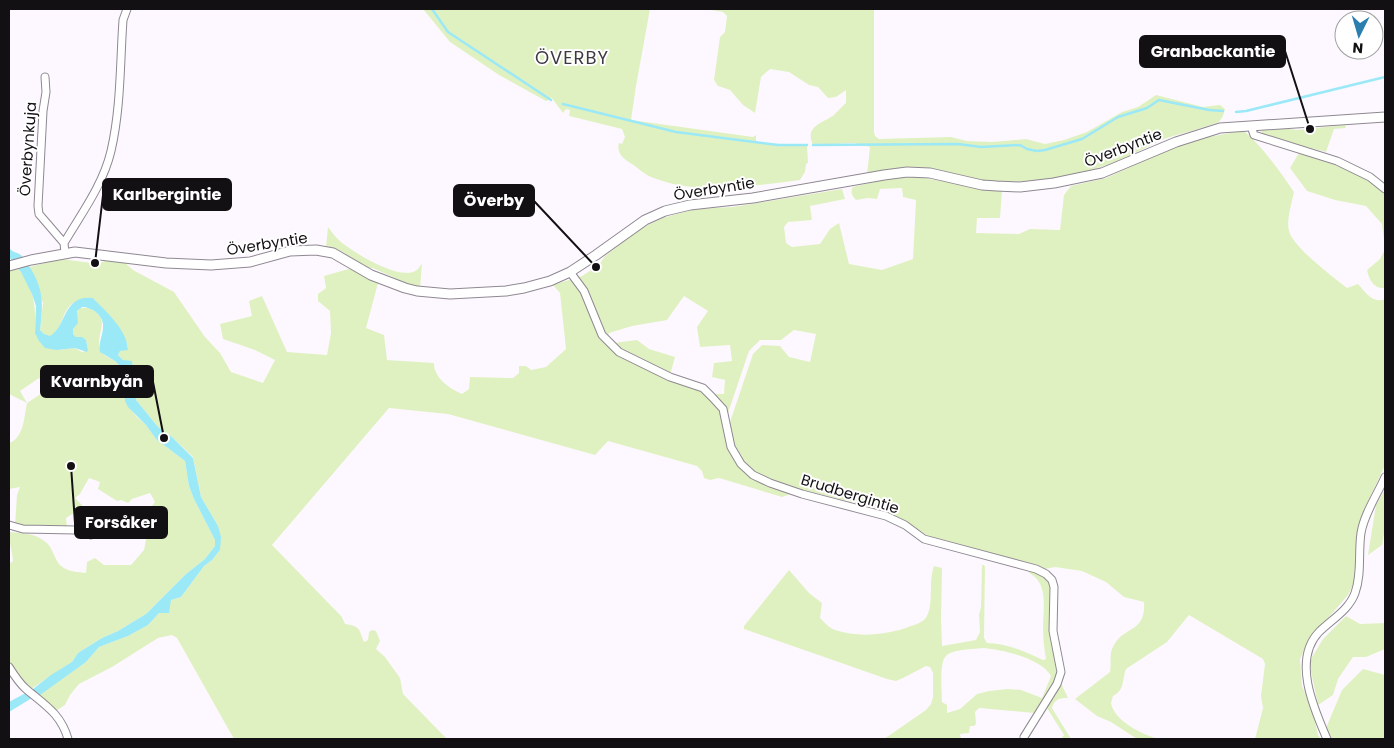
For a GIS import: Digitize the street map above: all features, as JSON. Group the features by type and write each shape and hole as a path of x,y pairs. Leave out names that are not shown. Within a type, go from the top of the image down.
{"street":[{"path":"65,248 95,190 111,150 118,104 123,20 127,9"},
{"name":"Överbynkuja","path":"45,77 46,92 43,111 38,206 39,214 65,248"},
{"name":"Överbyntie","path":"10,266 65,248 75,252 166,263 211,265 250,262 290,252 316,250 333,253 371,274 405,288 430,293 478,293 524,288 550,281 570,272 645,220 690,204 753,198 907,172 930,173 982,185 1020,186 1054,183 1102,173 1176,142 1209,131 1231,127 1385,117"},
{"path":"1252,126 1254,135 1337,161 1370,177 1385,189"},
{"name":"Brudbergintie","path":"570,272 584,291 602,335 619,352 670,377 702,388 723,409 731,447 741,464 754,475 770,483 802,494 886,516 905,525 924,539 1036,569 1046,574 1052,580 1054,587 1053,630 1061,672 1057,684 1024,737"},
{"path":"1327,739 1308,688 1307,652 1318,633 1342,612 1354,596 1363,524 1385,477"},
{"path":"9,525 23,529 76,530 92,535"},
{"path":"9,667 26,688 56,714 66,729 68,739"}],"green space":[{"path":"423,9 650,9 631,120 753,137 756,135 758,143 807,145 808,163 806,164 805,172 800,180 725,188 687,186 651,177 621,156 618,147 619,143 622,144 625,137 622,129 569,116 570,110 566,109 563,113 551,97 551,99 546,101 499,75 450,42"},
{"path":"705,9 874,9 874,132 875,136 879,139 951,137 967,141 992,142 1026,139 1045,144 1087,132 1122,112 1138,107 1156,95 1203,107 1220,105 1225,109 1219,122 1164,139 1126,158 1091,170 1062,177 1031,181 991,182 919,167 897,168 867,175 870,147 854,143 813,145 811,139 813,129 834,115 846,103 846,90 836,97 828,98 818,87 809,85 789,72 770,69 761,77 755,113 743,105 730,90 718,86 714,80 720,37 725,32 727,16 723,12"},
{"path":"1345,125 1346,128 1334,129 1326,152 1264,136 1261,131 1263,129 1283,128 1296,130"},
{"path":"1245,132 1265,152 1294,192 1288,227 1292,238 1314,261 1347,288 1358,284 1373,299 1385,299 1385,465 1366,506 1357,542 1354,583 1348,595 1309,640 1300,659 1302,686 1312,709 1318,735 1321,739 1255,739 1263,708 1261,696 1265,664 1263,659 1189,615 1167,642 1126,669 1120,691 1113,696 1111,703 1113,710 1123,721 1138,731 1159,739 1137,739 1111,722 1097,716 1075,699 1110,672 1112,649 1118,639 1134,628 1142,619 1144,602 1124,597 1106,582 1082,571 1055,567 1045,569 930,537 903,520 876,508 803,490 782,497 719,478 710,480 704,478 702,471 697,466 608,441 595,455 448,414 389,408 272,545 342,617 345,624 359,629 364,642 368,640 369,632 372,630 376,631 380,641 376,649 385,657 400,678 403,694 447,739 234,739 177,638 172,635 158,638 112,667 79,684 65,705 56,711 37,696 86,662 99,647 128,636 148,625 171,600 181,597 204,566 220,550 218,526 201,497 193,457 172,437 158,427 136,400 123,360 118,355 120,351 128,349 124,337 93,298 73,303 66,311 54,334 50,337 44,334 40,330 43,303 29,267 62,259 98,264 107,260 124,262 133,270 174,292 205,337 220,353 231,372 263,383 275,360 255,350 223,339 220,324 252,316 249,301 262,296 287,352 327,355 331,333 330,311 318,301 318,294 326,288 324,276 352,268 378,283 366,328 384,335 387,360 434,363 439,378 447,386 462,394 469,389 470,377 513,378 519,373 519,366 526,366 531,370 546,367 566,349 560,293 553,285 582,276 599,265 605,256 640,229 662,218 696,209 733,207 842,189 845,199 810,206 812,220 788,222 784,227 786,243 792,247 820,244 830,229 839,223 849,264 882,270 913,259 916,200 903,197 902,188 880,189 877,199 856,200 852,194 853,187 891,178 917,177 1002,191 1000,218 977,218 976,233 1019,234 1030,229 1060,230 1064,195 1071,186 1106,178 1170,149 1203,138","holes":["684,296 708,311 697,327 700,347 730,345 732,361 714,363 712,377 725,380 724,394 713,394 727,408 728,413 749,351 760,340 781,340 794,330 816,334 810,362 789,357 780,346 762,345 753,354 729,425 710,398 700,390 669,379 675,357 649,349 637,340 605,344 609,333 632,326 667,320"]},
{"path":"1299,153 1335,165 1366,179 1385,194 1384,245 1382,224 1366,206 1335,200 1307,191 1290,168"},
{"path":"328,227 337,239 378,265 409,273 417,270 422,264 420,288 373,268 367,268 341,251 326,247"},
{"path":"1384,250 1384,288 1380,288 1372,283 1367,270 1380,259"},
{"path":"18,268 24,276 33,299 35,333 57,350 75,348 82,352 88,350 86,340 73,334 73,329 78,322 76,315 79,308 89,308 99,316 102,324 99,345 104,355 121,367 125,379 125,401 156,439 185,461 189,486 215,540 215,546 205,559 186,574 146,614 78,653 72,662 31,689 22,681 9,661 9,564 13,561 9,532 35,536 46,542 58,563 73,571 86,573 87,562 95,558 104,565 131,565 144,550 149,524 146,520 148,511 155,502 150,493 132,499 128,503 121,500 117,501 98,489 100,482 89,478 80,494 75,498 82,505 81,508 66,518 67,527 33,528 15,525 17,495 20,487 9,489 9,443 18,437 27,403 9,394 9,271","holes":["39,378 47,390 27,403 20,391"]},
{"path":"1385,489 1385,528 1382,545 1368,555 1376,505"},
{"path":"982,565 984,565 984,638 987,643 1009,646 1043,660 1046,659 1043,635 1044,597 1040,583 1029,571 1046,579 1051,589 1058,667 1057,679 1034,713 979,708 975,712 976,724 970,726 969,733 960,734 961,739 884,739 926,710 931,704 933,697 933,673 930,667 926,666 896,681 744,629 744,626 789,570 809,593 822,603 820,618 827,625 835,630 854,634 864,635 902,629 926,618 931,598 931,579 934,566 942,568 942,646 976,640 980,632 979,615 981,607","holes":["992,649 1021,656 1039,664 1046,670 1051,676 1042,698 1021,690 989,691 977,694 960,709 947,713 947,705 942,702 941,685 942,664 946,656 953,652 964,650"]},
{"path":"1346,616 1360,624 1385,623 1385,649 1366,657 1353,657 1338,679 1333,695 1318,705 1309,662 1323,639"},
{"path":"1363,669 1385,675 1385,739 1332,739 1326,728 1342,690"},
{"path":"1061,683 1068,698 1058,700 1052,708 1071,739 1061,739 1064,735 1047,708 1047,704"}],"water":[{"path":"9,248 25,259 38,284 42,298 40,330 44,334 50,336 60,325 71,306 83,298 93,298 120,328 127,342 128,350 120,351 118,355 123,360 132,361 136,400 158,427 172,437 193,458 201,497 218,526 221,537 220,550 204,566 181,597 171,600 169,613 159,613 148,625 128,636 99,647 86,662 40,695 9,712 9,702 33,689 72,662 78,653 146,614 186,574 205,559 215,546 215,540 189,486 185,461 156,439 146,425 128,407 125,401 125,379 121,367 100,352 103,327 101,317 85,307 77,311 78,323 73,329 73,334 86,340 87,352 75,348 57,350 45,348 35,333 36,306 32,294 21,272 9,257"}],"waterway":[{"path":"432,9 448,32 551,100"},
{"path":"1236,112 1385,77"},
{"path":"813,145 958,144 981,147 1020,145 1037,151 1082,139 1118,117 1147,108 1159,100 1223,111"},
{"path":"563,104 676,132 778,145 807,145"}],"place":[{"name":"Granbackantie","path":"1310,129"},
{"name":"Karlbergintie","path":"95,263"},
{"name":"Överby","path":"596,267"},
{"name":"Kvarnbyån","path":"164,438"},
{"name":"Forsåker","path":"71,466"}],"district":[{"name":"ÖVERBY","path":"572,58"}]}
